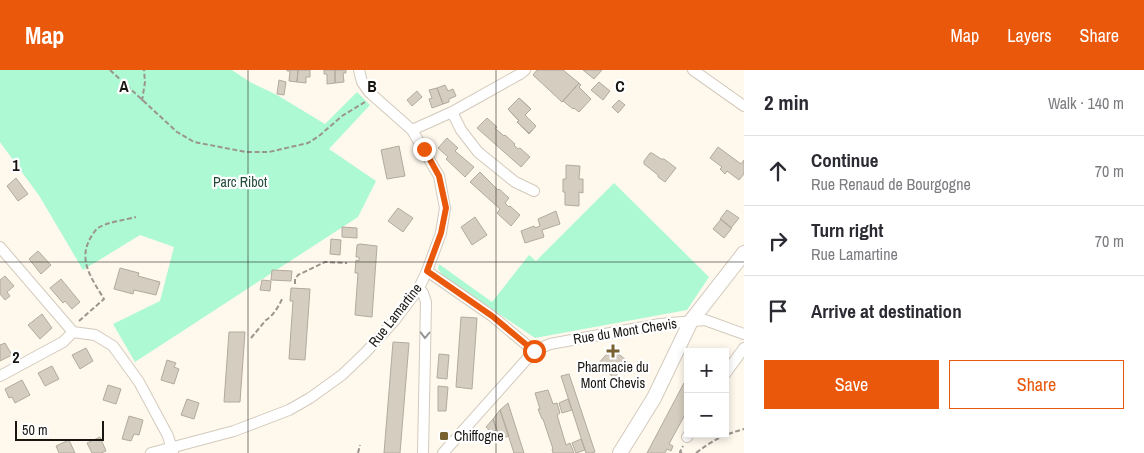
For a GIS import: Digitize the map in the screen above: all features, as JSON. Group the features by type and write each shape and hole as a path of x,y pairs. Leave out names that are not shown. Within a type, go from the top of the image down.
{"street":[{"name":"Rue Lamartine","path":"151,453 172,450 234,431 289,410 310,398 342,375 365,353 395,320 419,288 441,233 446,208 439,176 412,130 369,92 362,82 359,70"},
{"path":"412,130 452,112 525,70"},
{"path":"693,70 744,106"},
{"path":"452,112 461,130 478,152 515,182 534,191"},
{"path":"0,247 73,332 95,335 113,346 139,382 168,436 172,450"},
{"name":"Rue du Mont Chevis","path":"534,351 550,344 660,324 691,321 744,253"},
{"path":"427,271 492,316 534,351 443,453"},
{"path":"419,288 426,302 423,453"},
{"path":"620,453 654,398 691,321 705,320 744,334"},
{"path":"0,376 63,342 73,332"},
{"path":"729,369 744,348"}],"path":[{"path":"110,70 177,132 194,142 246,152 269,152 308,143 342,116 374,97"},
{"path":"142,101 145,82 144,70"},
{"path":"73,332 78,322 104,299 86,264 87,244 96,229 103,225 136,217"},
{"path":"295,284 298,275 325,262 347,263"},
{"path":"251,338 269,319 282,299"},
{"path":"696,453 725,435 744,429"},
{"path":"358,453 360,445"}],"green space":[{"name":"Parc Ribot","path":"0,70 232,70 325,124 357,92 370,105 329,149 376,181 358,217 135,362 113,324 160,301 174,247 140,235 83,270 40,197 0,142"},
{"path":"614,183 709,277 687,310 535,338 443,276 438,269 439,264 492,302 529,255 536,261"}],"building":[{"path":"287,70 298,70 297,82 289,81 290,71"},
{"path":"298,70 310,70 310,77 306,77 306,83 297,82"},
{"path":"324,70 335,70 335,83 327,84 327,74 324,74"},
{"path":"335,70 346,70 346,73 343,73 344,82 335,83"},
{"path":"537,70 563,70 579,83 562,102 533,75"},
{"path":"583,70 602,70 594,79"},
{"path":"279,80 286,82 284,95 277,94"},
{"path":"599,82 610,91 603,100 591,90"},
{"path":"579,83 581,85 579,87 591,99 579,112 563,101"},
{"path":"445,85 448,91 453,89 456,96 443,104 437,88"},
{"path":"437,88 443,104 432,108 429,99 432,98 429,90"},
{"path":"417,91 422,97 412,106 407,100"},
{"path":"519,98 531,109 525,115 536,126 529,133 517,122 519,121 508,109"},
{"path":"519,98 531,109 525,115 536,126 529,134 508,109"},
{"path":"619,100 625,105 618,113 612,107"},
{"path":"487,118 518,149 520,148 530,157 521,167 477,128"},
{"path":"447,138 458,148 455,151 474,167 465,177 446,159 448,157 438,148"},
{"path":"399,146 405,176 387,179 381,150"},
{"path":"718,147 741,164 744,160 744,174 739,180 727,171 725,174 720,169 722,167 710,158"},
{"path":"650,153 664,159 676,168 665,182 644,164"},
{"path":"566,165 580,166 579,179 583,179 583,193 579,192 579,206 565,205 563,179 566,179"},
{"path":"480,172 509,198 505,203 520,215 511,226 497,213 500,209 470,182"},
{"path":"16,178 28,194 18,201 7,186"},
{"path":"398,208 413,218 403,232 388,221"},
{"path":"727,210 739,218 731,228 720,219"},
{"path":"556,211 560,224 542,230 544,237 525,243 521,231 534,226 535,228 540,226 538,219"},
{"path":"475,217 487,235 472,245 461,227"},
{"path":"721,219 732,228 724,238 713,229"},
{"path":"342,227 357,228 357,238 342,237"},
{"path":"331,239 341,240 340,255 330,254"},
{"path":"357,245 377,246 372,317 355,315 358,273 355,272 356,260 359,261 359,257 356,257"},
{"path":"38,251 51,265 41,274 29,259"},
{"path":"120,268 139,273 138,276 160,282 156,295 134,290 133,294 114,289"},
{"path":"272,270 292,271 291,281 271,280"},
{"path":"5,276 14,286 7,292 10,296 5,300 0,294 0,280"},
{"path":"61,279 80,302 72,309 65,301 63,303 50,288"},
{"path":"262,280 271,281 270,291 260,290"},
{"path":"291,288 310,289 305,360 289,359 293,301 290,301"},
{"path":"42,314 52,328 40,339 28,325"},
{"path":"461,317 477,318 472,389 456,387"},
{"path":"229,332 245,332 240,402 224,402"},
{"path":"393,342 409,343 400,453 384,453"},
{"path":"5,343 12,355 0,361 0,345"},
{"path":"86,348 93,361 80,369 72,355"},
{"path":"612,348 628,362 614,378 598,364"},
{"path":"439,354 449,355 447,379 437,378"},
{"path":"167,360 176,363 174,367 179,369 174,384 161,380"},
{"path":"52,366 59,379 45,386 38,373"},
{"path":"569,374 595,452 586,453 561,376"},
{"path":"22,380 30,395 15,403 12,397 9,398 5,389"},
{"path":"684,383 684,416 669,444 673,446 671,451 667,449 665,453 647,453"},
{"path":"108,385 121,389 116,404 103,400"},
{"path":"438,386 448,387 446,411 438,411"},
{"path":"548,390 553,404 557,403 560,413 557,415 566,445 570,443 574,453 553,453 543,419 538,409 540,409 535,393"},
{"path":"187,399 199,403 194,419 181,415"},
{"path":"568,399 572,410 562,413 559,403"},
{"path":"508,403 524,453 514,453 500,410"},
{"path":"500,410 509,436 500,439 493,419"},
{"path":"129,416 143,420 139,435 134,434 131,441 122,439"},
{"path":"493,419 497,430 491,432 486,427"},
{"path":"100,437 106,451 92,453 87,443"},
{"path":"581,439 585,450 576,453 572,443"},
{"path":"69,440 75,453 59,453 56,446"}],"place":[{"name":"Pharmacie du Mont Chevis","path":"613,351"},
{"name":"Chiffogne","path":"444,436"}],"route":[{"path":"424,149 439,176 446,208 441,233 427,271 492,316 534,351"}]}
